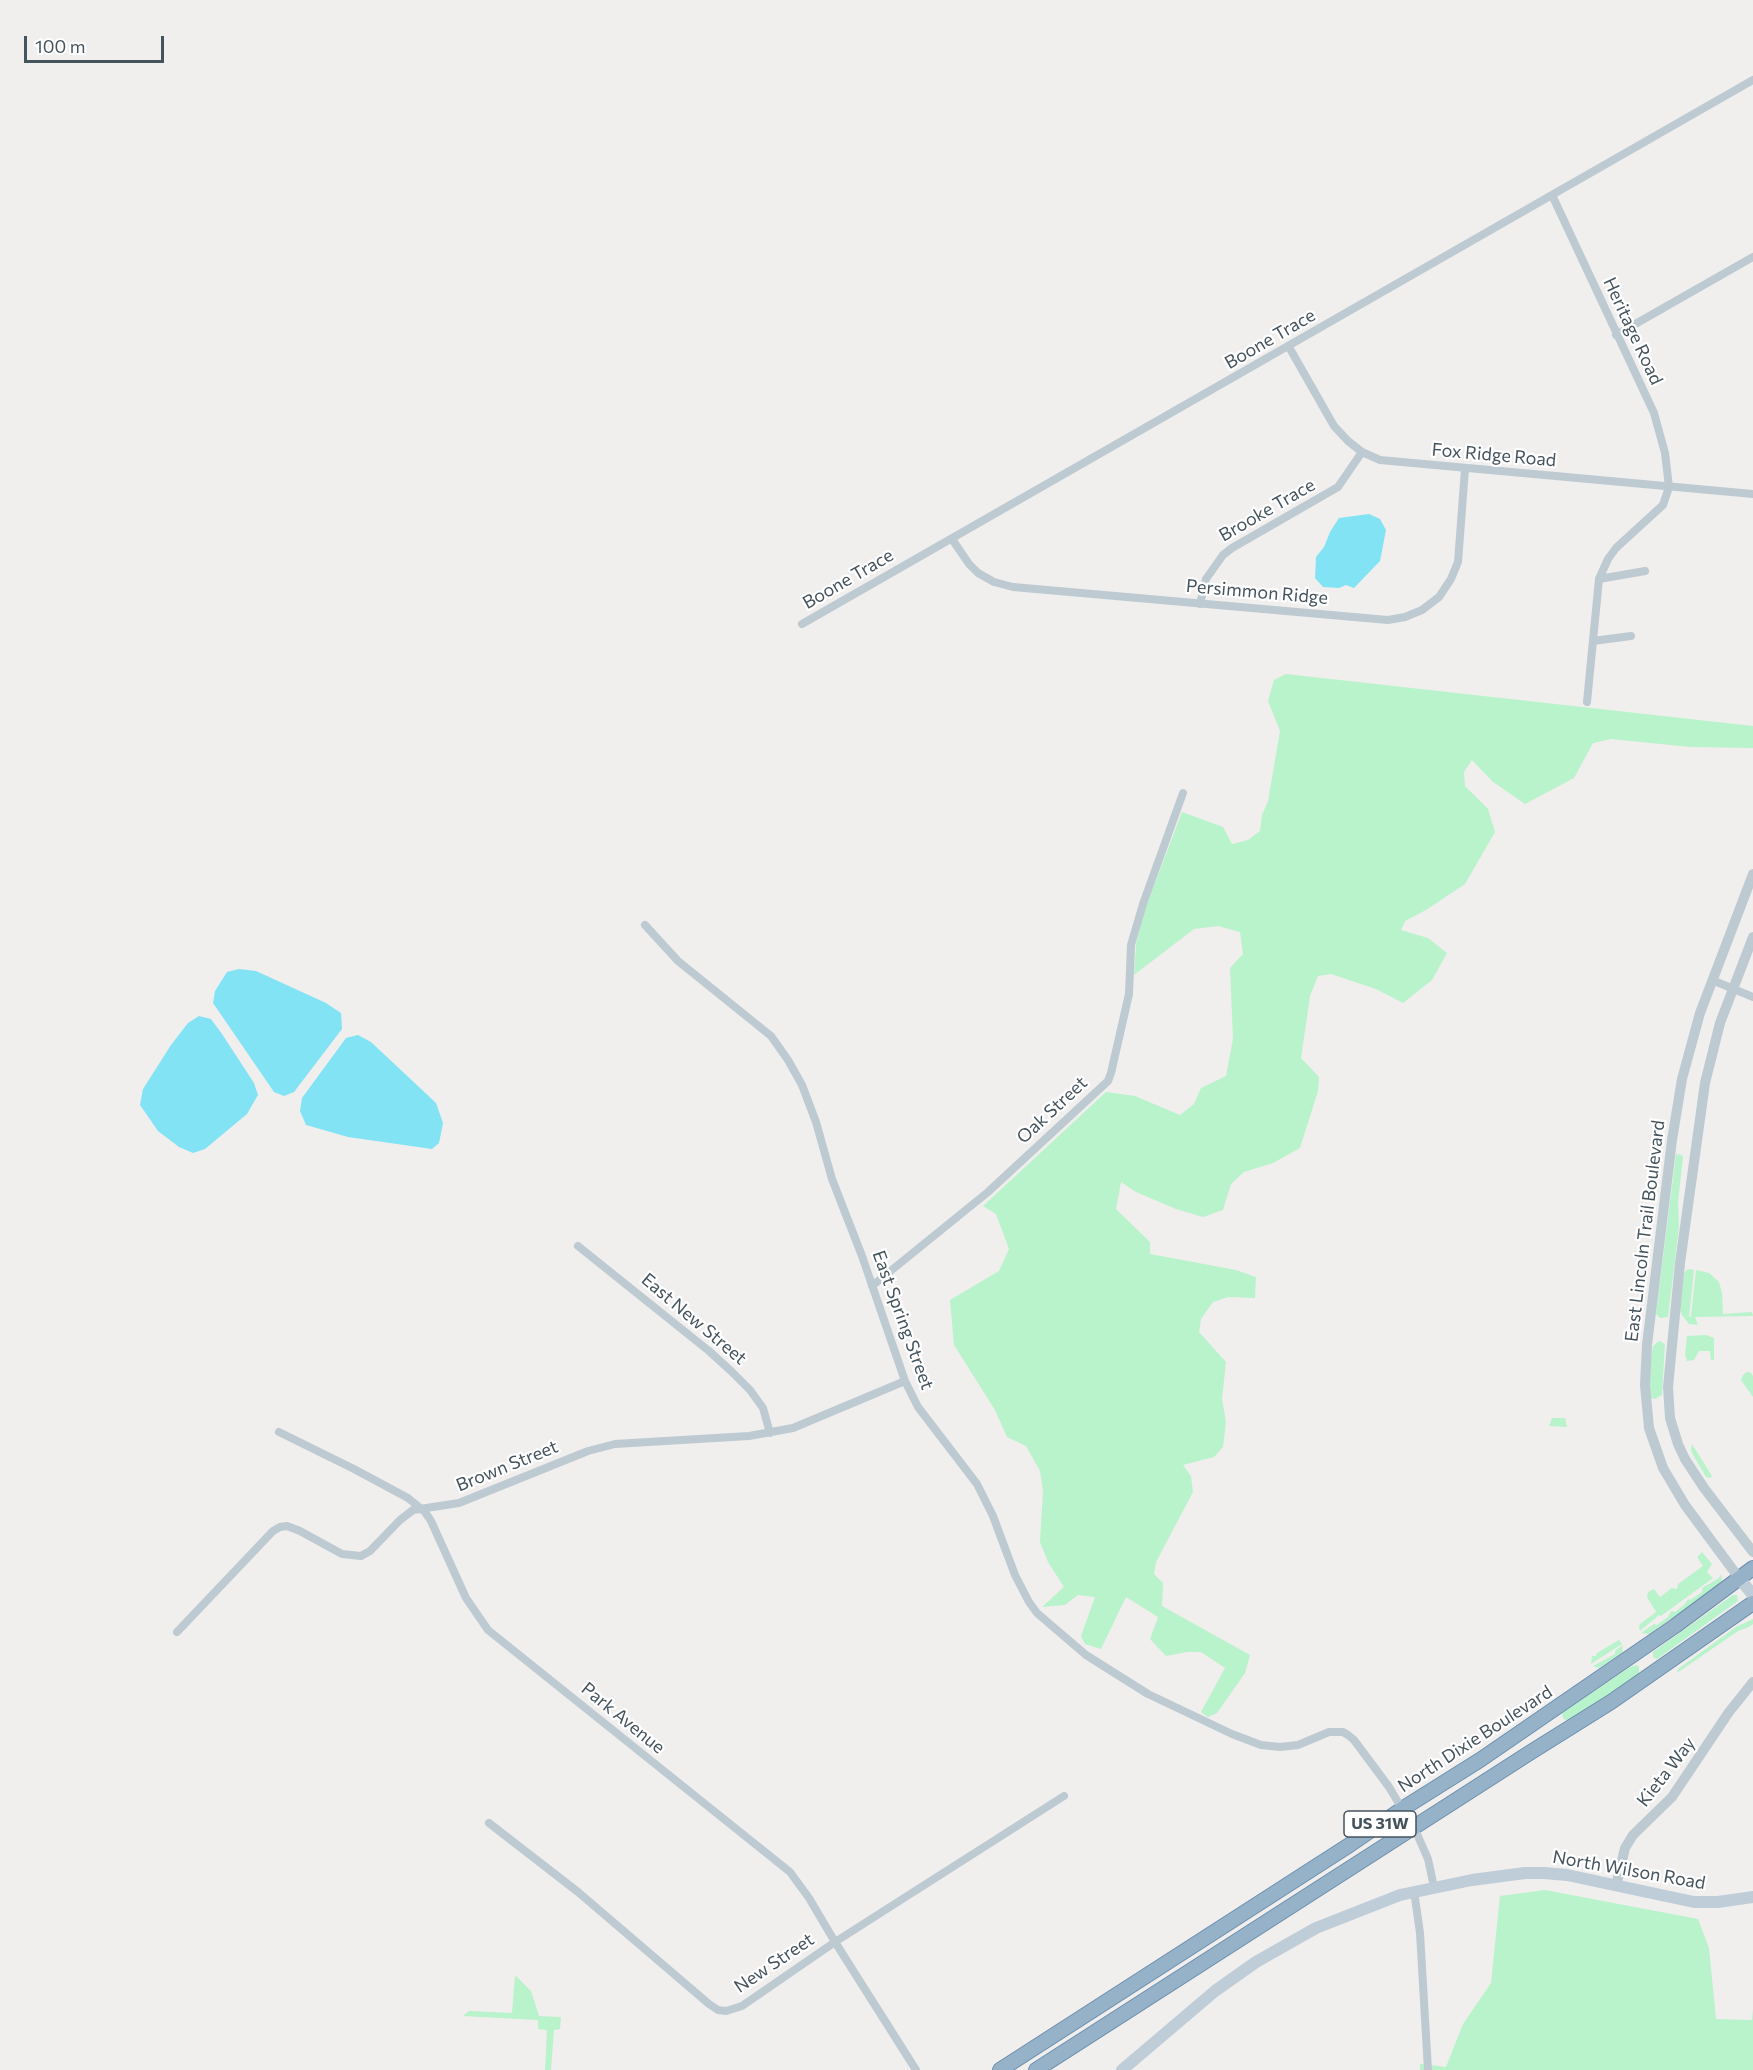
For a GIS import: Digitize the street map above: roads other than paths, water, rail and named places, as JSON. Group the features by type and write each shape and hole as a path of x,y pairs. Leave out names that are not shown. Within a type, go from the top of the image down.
{"highway":[{"name":"North Dixie Boulevard","path":"1000,2070 1530,1727 1753,1568"},
{"name":"US 31W","path":"1036,2070 1611,1702 1753,1603"}],"main road":[{"path":"1739,1578 1753,1595"},
{"name":"North Wilson Road","path":"1122,2070 1215,1991 1256,1962 1316,1928 1372,1904 1414,1891 1525,1873 1567,1875 1694,1902 1718,1902 1753,1897"}],"street":[{"name":"Boone Trace","path":"802,624 1753,80"},
{"name":"Heritage Road","path":"1552,195 1654,413 1665,453 1669,487"},
{"path":"1616,335 1753,257"},
{"name":"Fox Ridge Road","path":"1289,347 1334,426 1362,452 1380,460 1753,494"},
{"name":"Brooke Trace","path":"1200,604 1206,579 1223,555 1338,487 1362,452"},
{"name":"Persimmon Ridge","path":"952,538 969,564 978,573 994,582 1012,586 1388,620 1405,617 1422,610 1439,597 1451,579 1458,562 1466,469"},
{"path":"1587,702 1599,579 1616,548 1663,505 1669,487"},
{"path":"1599,579 1645,571"},
{"path":"1593,641 1631,636"},
{"name":"Oak Street","path":"872,1286 988,1192 1108,1081 1130,994 1131,945 1143,904 1183,793"},
{"name":"East Lincoln Trail Boulevard","path":"1739,1578 1685,1505 1663,1468 1649,1428 1646,1400 1647,1345 1678,1101 1693,1035 1753,874"},
{"name":"East Spring Street","path":"645,925 678,961 771,1036 788,1060 802,1085 816,1122 832,1179 905,1381 918,1407 976,1484 988,1505 1015,1575 1029,1602 1056,1631 1086,1654 1148,1694 1232,1734 1262,1745 1289,1747 1329,1732 1343,1732 1354,1740 1389,1787 1402,1809"},
{"path":"1753,937 1711,1054 1700,1111 1680,1263 1669,1367 1668,1404 1674,1432 1685,1459 1753,1552"},
{"path":"1712,980 1753,997"},
{"name":"East New Street","path":"578,1245 710,1351 731,1371 750,1390 763,1408 770,1433"},
{"name":"Brown Street","path":"419,1508 459,1503 563,1460 615,1444 770,1433 807,1423 905,1381"},
{"name":"Park Avenue","path":"279,1432 354,1468 408,1498 431,1521 466,1598 488,1630 790,1872 809,1898 916,2070"},
{"path":"177,1632 273,1531 280,1527 287,1526 300,1531 342,1554 361,1556 379,1544 405,1516 419,1508"},
{"name":"Kieta Way","path":"1616,1886 1625,1848 1633,1835 1672,1797 1729,1712 1753,1682"},
{"name":"New Street","path":"489,1823 578,1892 691,1989 718,2010 726,2011 742,2006 835,1942 1064,1796"},
{"path":"1402,1809 1428,1860 1434,1887"},
{"path":"1414,1891 1420,1933 1428,2070"}],"water":[{"path":"1369,514 1380,519 1386,530 1380,561 1354,588 1346,585 1339,588 1323,587 1315,578 1316,557 1324,547 1330,532 1339,518"},
{"path":"239,969 256,971 326,1003 341,1013 342,1029 294,1092 284,1096 274,1092 213,1003 215,991 227,972"},
{"path":"199,1016 211,1019 254,1083 258,1095 247,1114 205,1149 193,1153 179,1147 158,1131 140,1105 143,1089 171,1045 188,1023"},
{"path":"358,1035 371,1042 436,1103 443,1123 439,1143 432,1149 348,1137 306,1125 300,1111 302,1098 346,1038"}]}
